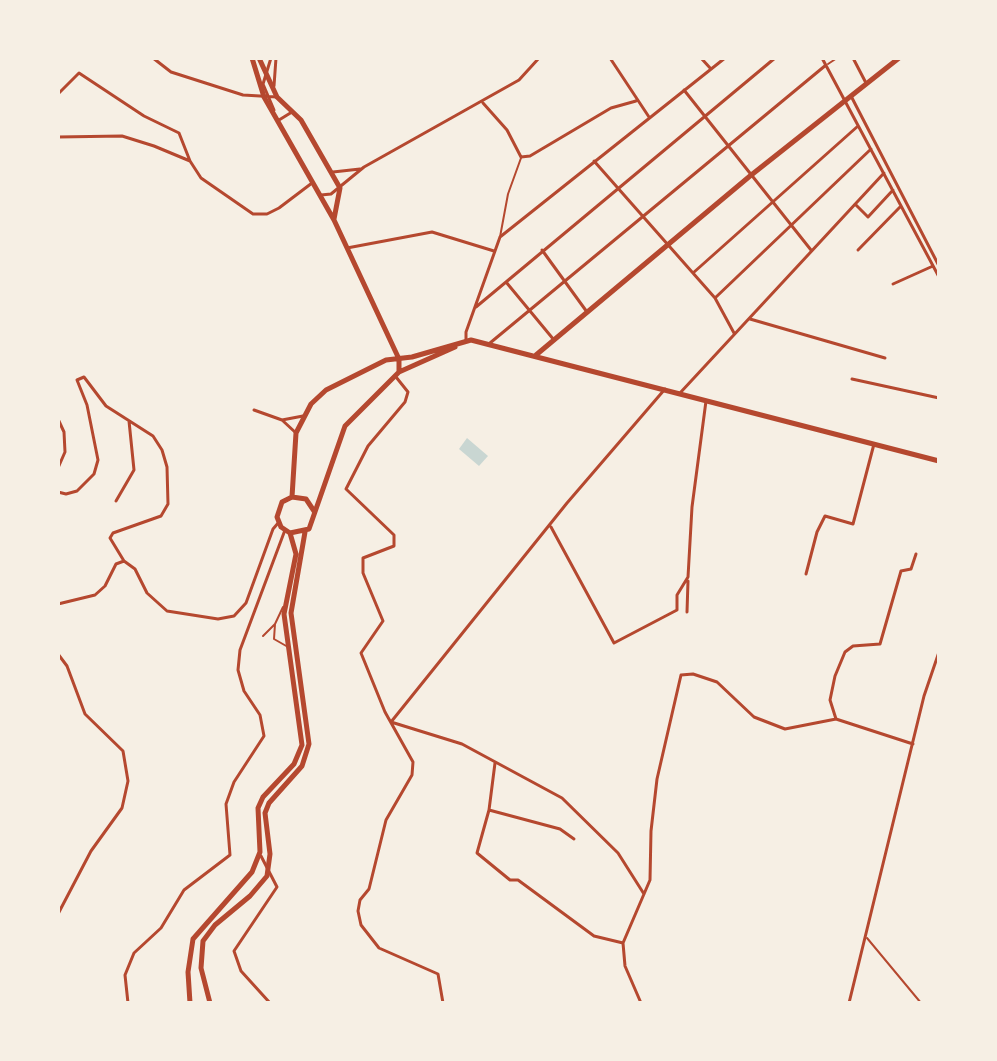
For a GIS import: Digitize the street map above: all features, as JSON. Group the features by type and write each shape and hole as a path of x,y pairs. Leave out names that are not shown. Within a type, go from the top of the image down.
{"main road":[{"path":"252,58 266,97 334,220 399,359 397,374"},
{"path":"262,58 265,73 277,97 313,138 340,188 334,220"},
{"path":"535,356 750,176 899,58"},
{"path":"210,1003 201,968 203,941 215,925 261,885 268,870 265,813 269,803 302,766 309,744 291,613 305,532 312,525 314,511 345,426 397,374 466,341"},
{"path":"292,497 296,433 303,416 326,390 386,360 466,341 489,343 939,461"},
{"path":"190,1003 188,972 193,939 201,926 244,883 260,852 258,808 263,797 294,764 302,745 285,602 296,554 288,532 279,522 279,506 292,497 306,499 314,511"},
{"path":"288,532 305,532"}],"street":[{"path":"153,58 171,72 243,95 277,97 273,58"},
{"path":"266,97 263,84 273,58"},
{"path":"318,193 325,196 340,188 364,167 519,80 539,58"},
{"path":"610,58 649,117"},
{"path":"701,58 711,69"},
{"path":"500,237 725,58"},
{"path":"474,310 505,280 775,58"},
{"path":"822,58 867,126 902,206 939,277"},
{"path":"489,343 837,58"},
{"path":"853,58 867,84"},
{"path":"886,58 890,65"},
{"path":"58,94 79,73 144,116 179,133 190,161 201,178 253,214 267,214 279,208 312,183"},
{"path":"58,86 63,89"},
{"path":"684,90 811,250"},
{"path":"848,98 859,128 889,178"},
{"path":"521,157 530,156 611,108 636,101"},
{"path":"466,341 466,332 500,237 508,194 521,157 507,130 482,102"},
{"path":"279,120 292,112"},
{"path":"692,273 859,128 867,126"},
{"path":"58,137 122,136 190,161"},
{"path":"715,298 874,142"},
{"path":"594,161 715,298 734,333"},
{"path":"331,171 340,174 364,167"},
{"path":"680,393 884,173"},
{"path":"855,203 868,217 896,191"},
{"path":"893,284 938,265 906,201 896,191"},
{"path":"858,250 906,201"},
{"path":"347,248 432,232 494,251"},
{"path":"542,250 588,313"},
{"path":"505,280 554,340"},
{"path":"750,319 885,358"},
{"path":"397,374 408,392 405,402 368,446 346,489 394,535 394,546 363,558 362,564 383,621 361,653 391,722 413,762 412,775 386,820 369,889 360,900 358,911 361,925 379,948 438,974 443,1003"},
{"path":"58,492 66,494 77,491 94,474 98,460 87,405 77,380 79,377 91,383 106,406 153,436 162,450 168,504 161,516 113,533 110,538 124,561 135,569 147,593 167,611 218,619 234,616 246,603 273,529 279,522"},
{"path":"852,379 939,398"},
{"path":"391,722 665,389"},
{"path":"687,612 692,507 706,401"},
{"path":"254,410 282,420 296,433"},
{"path":"282,420 303,416"},
{"path":"58,419 64,432 65,452 58,468"},
{"path":"116,501 134,470 129,421"},
{"path":"806,574 817,532 825,516 853,524 874,444"},
{"path":"551,527 614,643 677,610 677,595 688,577"},
{"path":"128,1003 125,975 134,953 161,928 184,890 230,855 226,804 234,782 264,736 260,715 244,691 238,670 240,650 288,532"},
{"path":"836,719 830,700 845,652 853,646 880,644 901,571 911,569 916,554"},
{"path":"58,604 95,595 105,586 116,564 124,561"},
{"path":"263,636 275,624 285,602"},
{"path":"275,624 274,639 289,647"},
{"path":"849,1003 939,652"},
{"path":"58,654 67,666 85,714 123,751 128,781 122,808 91,851 58,914"},
{"path":"641,1003 625,966 623,943 650,880 657,779 681,675 693,674 717,682 754,717 785,729 836,719 913,744"},
{"path":"391,722 462,744 562,798 618,853 645,894"},
{"path":"495,763 489,810 477,853 510,880 518,880 594,936 623,943"},
{"path":"489,810 560,829 574,839"},
{"path":"260,852 277,887 234,951 241,971 270,1003"},
{"path":"866,937 921,1003"}],"shaded area":[{"path":"467,438 488,456 479,466 459,449"}]}
